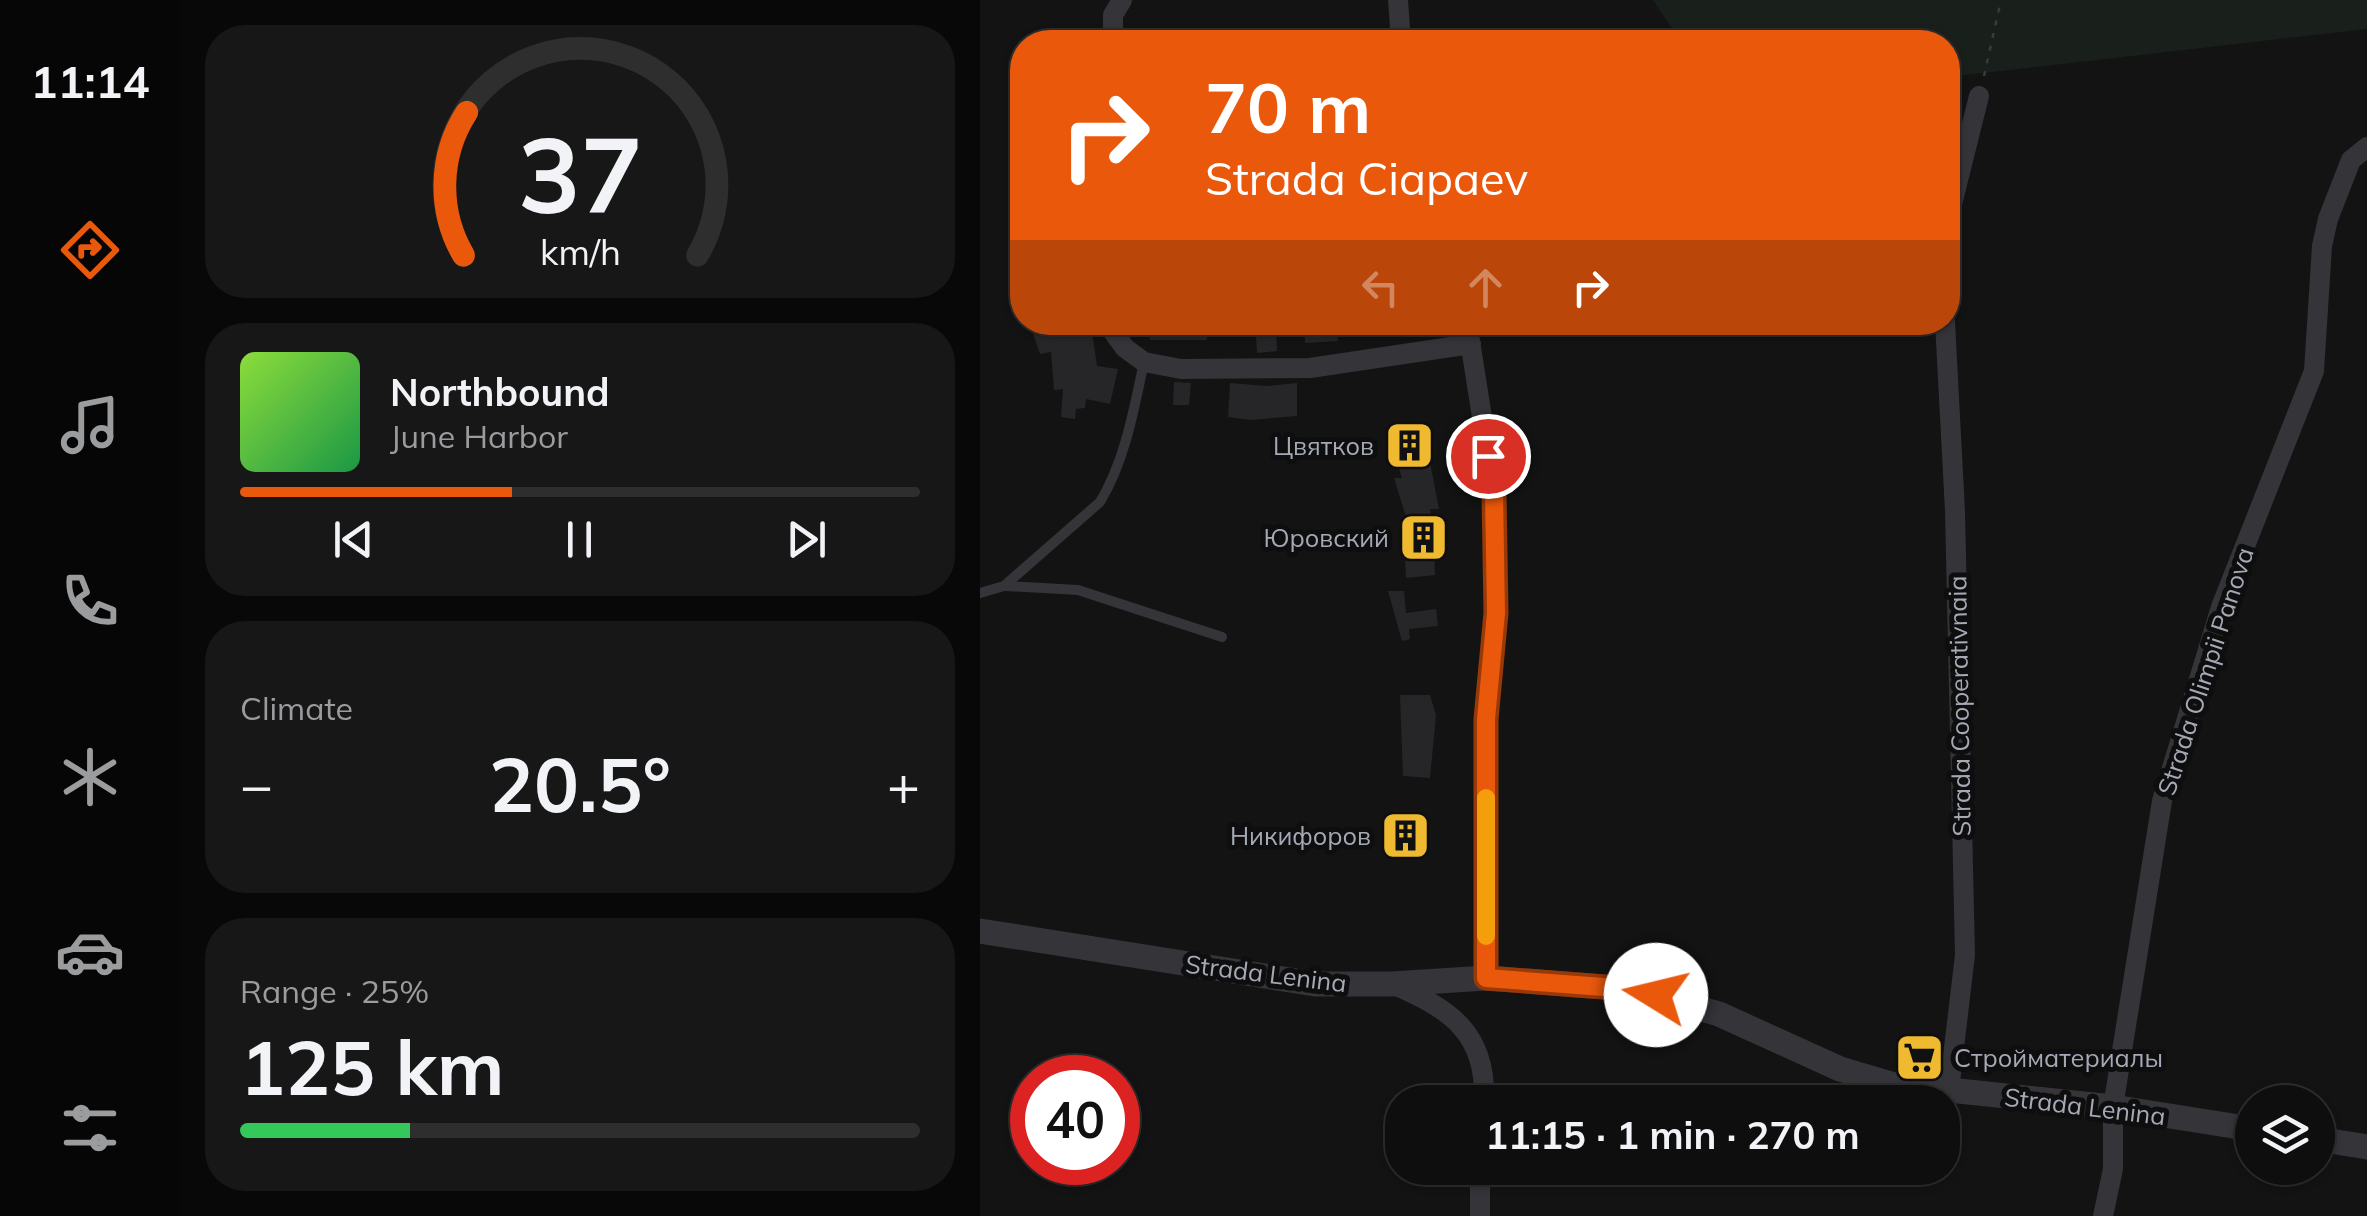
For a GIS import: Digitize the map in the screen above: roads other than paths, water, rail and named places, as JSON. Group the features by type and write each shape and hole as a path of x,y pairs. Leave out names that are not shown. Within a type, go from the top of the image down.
{"street":[{"path":"1398,0 1400,30"},
{"path":"1960,172 1979,96"},
{"name":"Strada Olimpii Panova","path":"2103,1216 2114,1169 2112,1107 2162,801 2221,607 2314,371 2322,246 2328,219 2351,160 2367,147"},
{"path":"1116,335 1144,362 1181,369 1310,368 1472,344"},
{"path":"1470,335 1494,493 1496,613 1486,719 1486,978"},
{"name":"Strada Cooperativnaia","path":"1946,335 1966,955 1950,1085"},
{"name":"Strada Lenina","path":"980,931 1315,984 1486,978 1630,989 1680,1001 1867,1078 1896,1085"},
{"path":"1392,984 1432,1001 1460,1022 1479,1054 1482,1085"},
{"name":"Strada Lenina","path":"1960,1091 2112,1107 2235,1126"},
{"path":"2335,1142 2367,1147"},
{"path":"1480,1185 1480,1216"}],"lane":[{"path":"1004,586 1100,502 1109,488 1131,422 1144,362"},
{"path":"980,593 1004,586 1078,590 1222,637"}],"place":[{"name":"Цвятков","path":"1409,445"},
{"name":"Юровский","path":"1424,537"},
{"name":"Никифоров","path":"1406,835"},
{"name":"Стройматериалы","path":"1919,1057"}]}
